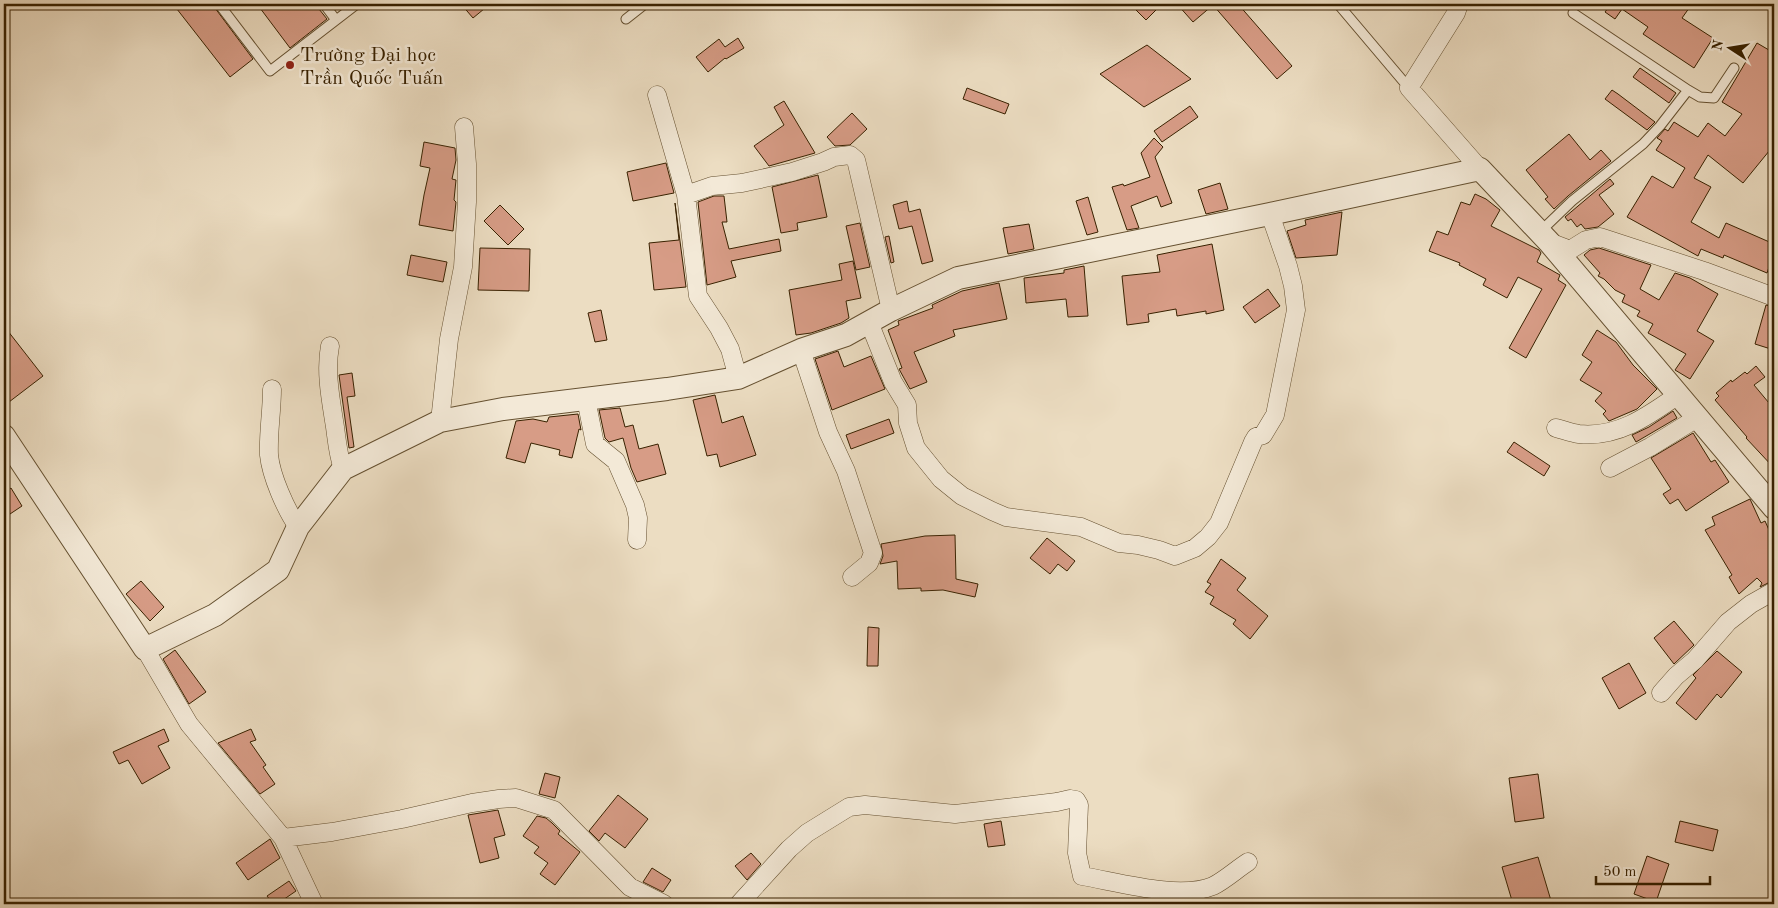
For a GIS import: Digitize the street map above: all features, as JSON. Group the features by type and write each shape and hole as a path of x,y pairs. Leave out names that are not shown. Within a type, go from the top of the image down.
{"street":[{"path":"1458,4 1456,13 1409,88 1480,169 1549,242 1774,508"},
{"path":"658,95 686,195 698,296 730,349 738,378"},
{"path":"440,421 449,338 463,266 467,193 464,127"},
{"path":"686,195 712,186 742,183 792,172 834,157 850,155 858,164 891,310"},
{"path":"145,649 215,615 278,570 298,527 343,469 440,421 503,409 667,390 738,378 801,350 846,335 891,310 958,278 1480,169"},
{"path":"869,322 893,382 908,405 908,423 916,448 941,478 962,496 1006,516 1080,527 1118,543 1138,545 1175,556 1195,548 1220,523 1253,442 1256,437 1262,435 1275,415 1296,310 1288,266 1270,214"},
{"path":"1549,242 1570,250 1586,240 1600,238 1704,271 1774,297"},
{"path":"330,346 328,366 332,407 339,458 343,469"},
{"path":"801,350 825,424 846,471 873,553 869,563 852,577"},
{"path":"272,389 269,455 272,472 291,517 298,527"},
{"path":"1556,428 1580,434 1614,432 1628,427 1678,395"},
{"path":"588,400 595,444 616,460 635,505 638,518 637,540"},
{"path":"1610,468 1650,447 1697,418"},
{"path":"4,436 145,649 189,724 283,838 314,904"},
{"path":"1661,693 1676,676 1695,660 1728,622 1751,604 1774,591"},
{"path":"283,838 332,832 481,802 516,798 554,810 630,886 664,904"},
{"path":"739,904 807,832 849,807 865,805 955,814 1070,799 1076,800 1079,805 1077,853 1082,876 1162,890 1192,892 1214,885 1248,862"}],"lane":[{"path":"219,4 270,71 357,4"},
{"path":"324,4 336,20"},
{"path":"626,19 645,4"},
{"path":"1338,4 1409,88"},
{"path":"1573,13 1700,97 1714,98 1734,68"},
{"path":"1549,242 1545,227 1566,207 1643,144 1660,126 1688,90"}],"path":[{"path":"1769,18 1774,10"}],"building":[{"path":"173,4 212,4 253,59 230,77"},
{"path":"257,4 315,4 327,19 290,48"},
{"path":"461,4 490,4 473,18"},
{"path":"1130,4 1162,4 1146,20"},
{"path":"1177,4 1238,4 1292,66 1277,79 1213,5 1193,22"},
{"path":"1611,4 1692,4 1682,18 1713,38 1694,68 1643,34 1648,27 1622,9 1615,19 1605,12"},
{"path":"738,38 744,48 725,58 708,72 696,57 719,39 725,47"},
{"path":"1757,43 1774,53 1774,145 1743,183 1708,155 1694,178 1711,187 1691,222 1719,238 1726,223 1774,244 1774,252 1767,273 1724,255 1723,258 1701,249 1698,256 1627,217 1652,176 1673,188 1685,168 1656,150 1662,141 1657,138 1665,129 1668,131 1674,122 1698,137 1708,123 1725,136 1742,114 1722,102"},
{"path":"1147,45 1191,79 1144,107 1100,74"},
{"path":"1640,68 1676,93 1669,103 1633,77"},
{"path":"967,88 1009,104 1005,114 963,99"},
{"path":"1612,90 1655,122 1647,130 1605,99"},
{"path":"784,101 815,153 769,166 754,146 784,125 774,107"},
{"path":"1190,106 1198,117 1162,142 1154,131"},
{"path":"852,113 867,129 850,145 835,146 827,137"},
{"path":"1569,134 1590,160 1601,150 1611,161 1554,209 1545,199 1548,197 1526,170"},
{"path":"1154,138 1163,147 1155,157 1172,203 1161,207 1157,196 1131,206 1139,228 1127,230 1112,187 1123,184 1124,186 1150,177 1141,153"},
{"path":"424,142 455,148 456,160 452,179 456,180 454,200 456,202 453,231 419,225 430,168 420,166"},
{"path":"666,163 674,193 633,201 627,172"},
{"path":"818,175 827,217 797,223 798,230 781,233 772,187"},
{"path":"1610,179 1614,184 1599,195 1614,214 1598,227 1585,229 1581,224 1577,227 1571,219 1568,221 1565,217"},
{"path":"1220,183 1228,209 1206,214 1198,190"},
{"path":"1475,194 1486,199 1500,210 1491,226 1539,250 1541,253 1537,262 1560,275 1558,280 1566,285 1526,358 1509,348 1542,289 1518,277 1507,298 1483,285 1486,279 1459,265 1460,263 1429,251 1437,231 1448,235 1461,202 1470,205"},
{"path":"714,196 724,196 727,222 722,222 729,249 779,239 781,251 731,261 736,277 707,285 698,202"},
{"path":"1088,197 1098,232 1087,235 1076,201"},
{"path":"907,201 909,212 920,209 933,261 922,264 912,226 899,229 893,205"},
{"path":"675,203 686,287 654,290 649,243 679,240"},
{"path":"500,205 524,229 508,245 484,221"},
{"path":"1342,212 1337,255 1296,258 1287,231 1306,225 1305,220"},
{"path":"860,223 870,267 856,270 846,226"},
{"path":"1029,224 1034,249 1008,254 1003,228"},
{"path":"889,236 894,262 891,263 885,237"},
{"path":"1212,244 1224,310 1206,314 1206,311 1177,316 1176,309 1148,314 1149,322 1127,325 1122,276 1160,272 1157,255"},
{"path":"480,248 530,249 529,291 478,290"},
{"path":"1599,248 1651,265 1640,289 1659,300 1675,273 1690,278 1718,294 1697,331 1714,341 1690,379 1675,370 1686,354 1648,333 1653,324 1637,316 1640,311 1622,302 1625,295 1615,290 1598,276 1600,273 1584,255 1590,250"},
{"path":"411,255 447,262 443,282 407,275"},
{"path":"853,261 861,298 846,301 849,318 841,323 811,333 796,335 789,290 842,280 839,264"},
{"path":"1084,266 1088,316 1068,317 1066,299 1026,303 1024,278 1064,273 1064,270"},
{"path":"999,283 1007,319 953,330 955,336 914,352 927,382 910,389 899,369 902,368 888,330 899,325 898,321 933,308 932,305 962,291"},
{"path":"1268,289 1280,306 1255,323 1243,307"},
{"path":"1766,305 1774,307 1774,350 1755,344"},
{"path":"601,310 607,340 595,342 588,313"},
{"path":"4,326 43,376 9,402 4,396"},
{"path":"1597,330 1616,342 1633,365 1657,389 1637,409 1609,421 1603,414 1606,411 1595,401 1602,393 1580,380 1592,362 1582,355"},
{"path":"838,351 844,367 871,356 885,389 832,410 815,359"},
{"path":"1756,366 1765,377 1754,385 1774,409 1774,468 1715,400 1719,396 1716,393 1731,380 1732,382 1745,372 1747,374"},
{"path":"352,373 355,396 347,397 354,447 349,448 339,375"},
{"path":"715,395 722,423 743,416 756,455 720,467 717,454 707,456 693,400"},
{"path":"620,408 625,427 633,425 639,449 658,444 666,474 637,482 623,438 609,442 605,438 599,410"},
{"path":"1673,411 1677,418 1636,442 1632,435 1649,427"},
{"path":"578,414 581,430 579,429 572,458 559,455 560,450 531,443 525,463 506,458 516,421 533,419 547,422 549,417"},
{"path":"889,419 894,433 851,449 846,435"},
{"path":"1693,433 1711,462 1715,460 1729,482 1686,511 1678,499 1670,504 1663,494 1671,489 1651,458"},
{"path":"1514,442 1550,466 1544,476 1507,452"},
{"path":"11,488 22,506 4,518 4,493"},
{"path":"1750,499 1761,523 1765,521 1769,530 1774,527 1774,580 1760,587 1762,583 1757,578 1739,594 1729,577 1732,575 1705,530 1715,525 1712,517"},
{"path":"955,535 956,579 978,584 975,597 943,590 921,591 921,588 898,589 897,561 880,564 883,556 881,544 925,536"},
{"path":"1047,538 1075,561 1067,571 1058,564 1050,574 1030,558"},
{"path":"1221,559 1246,578 1237,590 1268,616 1250,639 1233,624 1236,620 1210,604 1214,597 1205,592 1211,584 1207,582"},
{"path":"141,581 164,607 150,621 126,594"},
{"path":"1674,621 1694,645 1674,664 1654,638"},
{"path":"868,627 879,628 878,666 867,666"},
{"path":"175,650 206,692 189,704 163,659"},
{"path":"1717,651 1742,672 1721,698 1717,694 1696,720 1676,703 1696,678 1693,675"},
{"path":"1629,663 1646,693 1619,709 1602,678"},
{"path":"164,729 169,741 158,746 170,768 142,784 128,760 119,764 113,752"},
{"path":"251,729 256,740 250,742 266,765 263,767 275,784 260,794 218,743"},
{"path":"545,773 560,777 555,798 539,794"},
{"path":"1538,774 1544,818 1515,822 1509,778"},
{"path":"618,795 648,819 625,848 605,833 599,841 589,831"},
{"path":"498,810 505,835 494,838 499,858 480,863 468,815"},
{"path":"537,816 546,818 552,823 560,831 558,834 580,852 555,885 540,874 548,863 534,853 539,847 523,836"},
{"path":"1001,821 1005,845 988,847 984,824"},
{"path":"1680,821 1718,830 1713,851 1675,842"},
{"path":"270,839 280,858 248,880 236,863"},
{"path":"751,853 761,864 747,880 735,866"},
{"path":"1647,856 1669,864 1656,902 1634,894"},
{"path":"1538,857 1552,904 1513,904 1502,867"},
{"path":"652,868 671,880 663,892 643,882"},
{"path":"289,881 296,891 277,904 273,904 267,896"}],"place":[{"name":"Trường Đại học Trần Quốc Tuấn","path":"290,65"}]}
